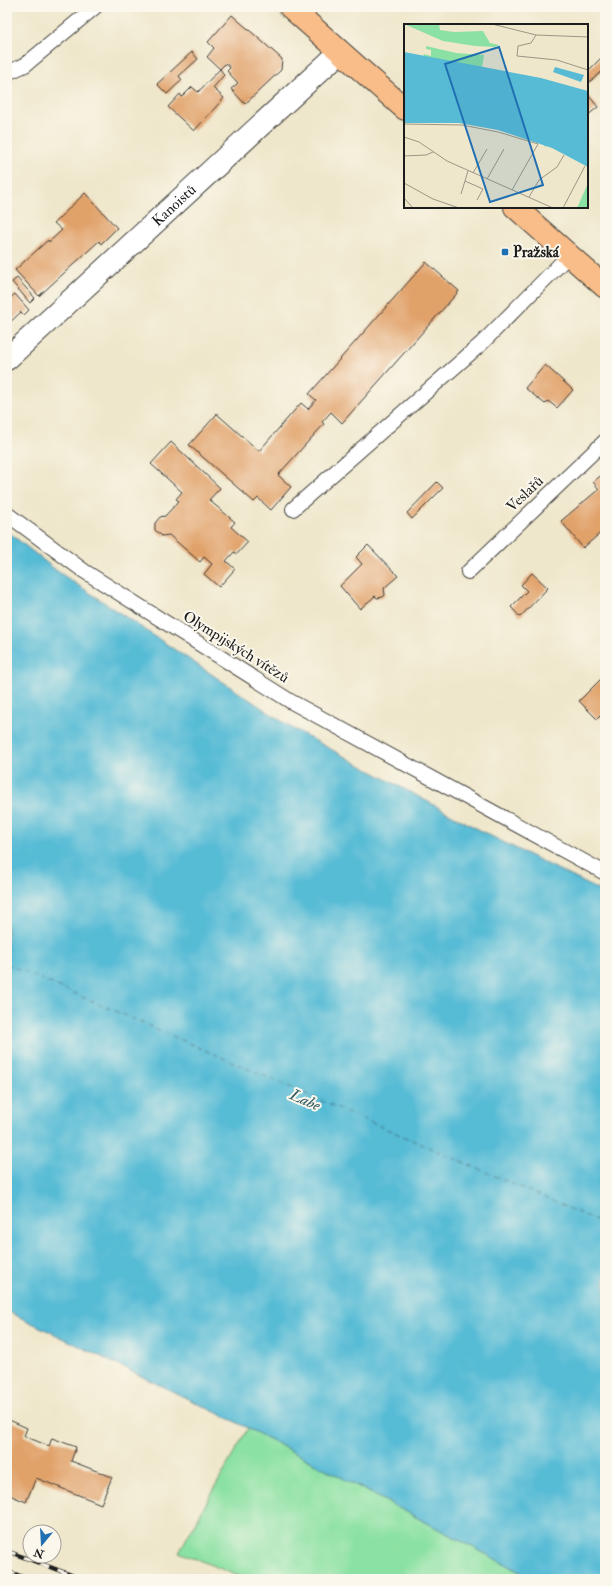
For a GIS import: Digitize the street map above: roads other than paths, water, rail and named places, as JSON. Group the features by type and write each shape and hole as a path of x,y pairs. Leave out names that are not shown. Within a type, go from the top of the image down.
{"main road":[{"path":"290,7 404,108"},
{"path":"516,208 605,287"}],"street":[{"name":"Kanoistů","path":"7,359 340,52"}],"lane":[{"path":"7,73 25,65 95,7"},
{"path":"293,509 482,343 569,255"},
{"name":"Veslařů","path":"468,572 605,441"},
{"name":"Olympijských vítězů","path":"7,514 84,571 290,701 605,873"}],"water":[{"name":"Labe","path":"7,531 57,571 292,728 489,835 605,893 605,1579 533,1579 248,1428 7,1311"}],"railway":[{"path":"7,1551 82,1579"},
{"path":"7,1571 28,1579"}],"place":[{"name":"Pražská","path":"505,252"}]}
